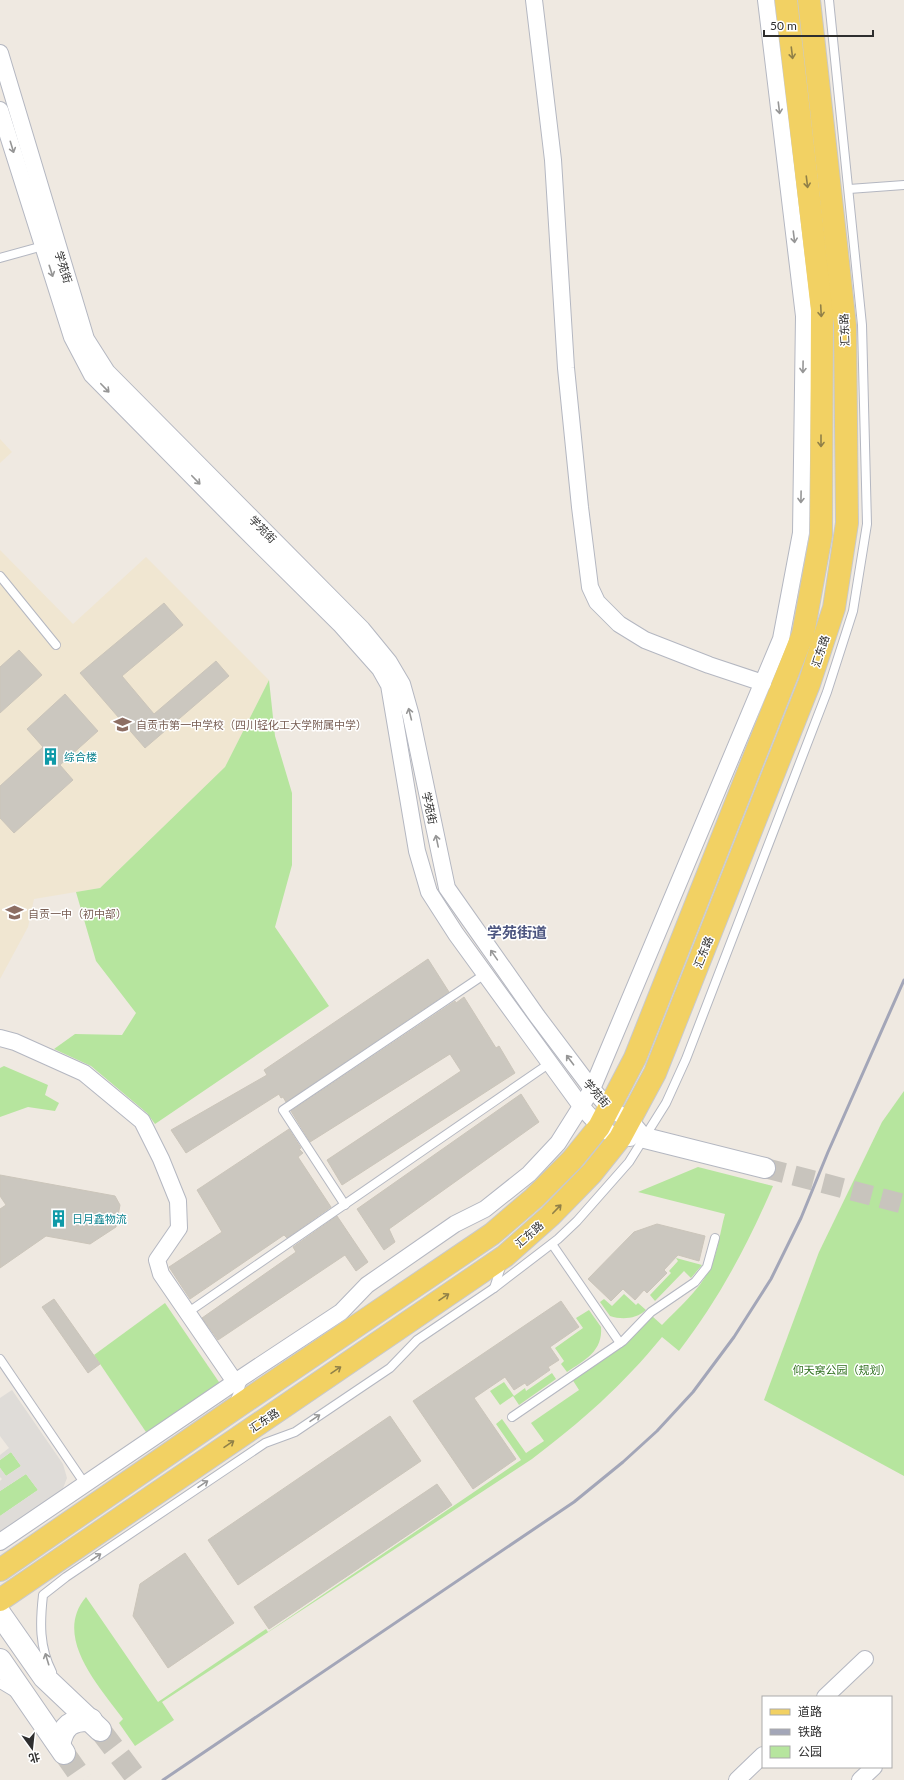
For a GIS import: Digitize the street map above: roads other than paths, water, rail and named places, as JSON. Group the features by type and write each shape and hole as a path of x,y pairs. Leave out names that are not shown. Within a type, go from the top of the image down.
{"main road":[{"name":"汇东路","path":"0,1570 492,1234 545,1187 572,1160 604,1118 635,1058 803,634 821,535 822,310 786,0"},
{"name":"汇东路","path":"0,1600 50,1564 153,1503 505,1256 550,1216 592,1173 625,1129 655,1073 804,699 835,600 847,523 845,325 809,0"},
{"path":"0,1614 44,1677 96,1725 75,1721 66,1727 62,1733 61,1749 33,1706 0,1660"}],"street":[{"path":"534,0 553,160 566,368 580,507 590,587 597,602 619,624 645,640 709,665 763,683"},
{"path":"0,1542 341,1312 367,1285 455,1224 484,1209 524,1178 558,1143 592,1089 781,639 801,533 804,316 766,0"},
{"name":"学苑街","path":"0,53 86,339 107,372 362,629 388,662 402,684 411,716 447,888 536,1016 592,1089 604,1118 625,1129"},
{"name":"学苑街","path":"0,110 72,337 92,375 340,624 380,669 389,685 417,851 429,892 456,934 581,1106 645,1138"},
{"path":"0,1038 15,1042 84,1073 142,1121 178,1201 179,1228 157,1260 161,1274 187,1313 240,1379"},
{"path":"645,1138 766,1168"},
{"path":"826,1696 865,1659"},
{"path":"737,1780 762,1756"},
{"path":"860,1780 873,1768"}],"lane":[{"path":"43,1595 66,1577 265,1443 295,1432 390,1368 417,1340 494,1288 552,1244 577,1221 629,1162 666,1103 686,1059 827,692 853,611 867,524 862,325 829,0"},
{"path":"848,190 904,184"},
{"path":"0,258 43,246"},
{"path":"0,576 56,645"},
{"path":"345,1204 283,1110 485,974"},
{"path":"187,1313 550,1063"},
{"path":"512,1417 620,1343 651,1312 695,1282 704,1272 710,1261 715,1238"},
{"path":"552,1244 620,1343"},
{"path":"494,1288 505,1256"},
{"path":"0,1358 85,1484"},
{"path":"231,1411 240,1379"},
{"path":"153,1503 179,1501"},
{"path":"50,1564 43,1595 41,1640 48,1664 63,1694"},
{"path":"0,1684 33,1706"}],"tunnel":[{"path":"765,1168 904,1204"},
{"path":"100,1730 138,1780"},
{"path":"64,1753 83,1780"}],"railway":[{"path":"163,1780 574,1502 623,1462 657,1431 693,1392 734,1337 771,1279 801,1218 828,1152 904,980"}],"place":[{"name":"自贡市第一中学校（四川轻化工大学附属中学）","path":"123,724"},
{"name":"综合楼","path":"51,756"},
{"name":"自贡一中（初中部）","path":"15,913"},
{"name":"日月鑫物流","path":"59,1218"}],"district":[{"name":"学苑街道","path":"517,932"}],"park label":[{"name":"仰天窝公园（规划）","path":"842,1369"}]}
